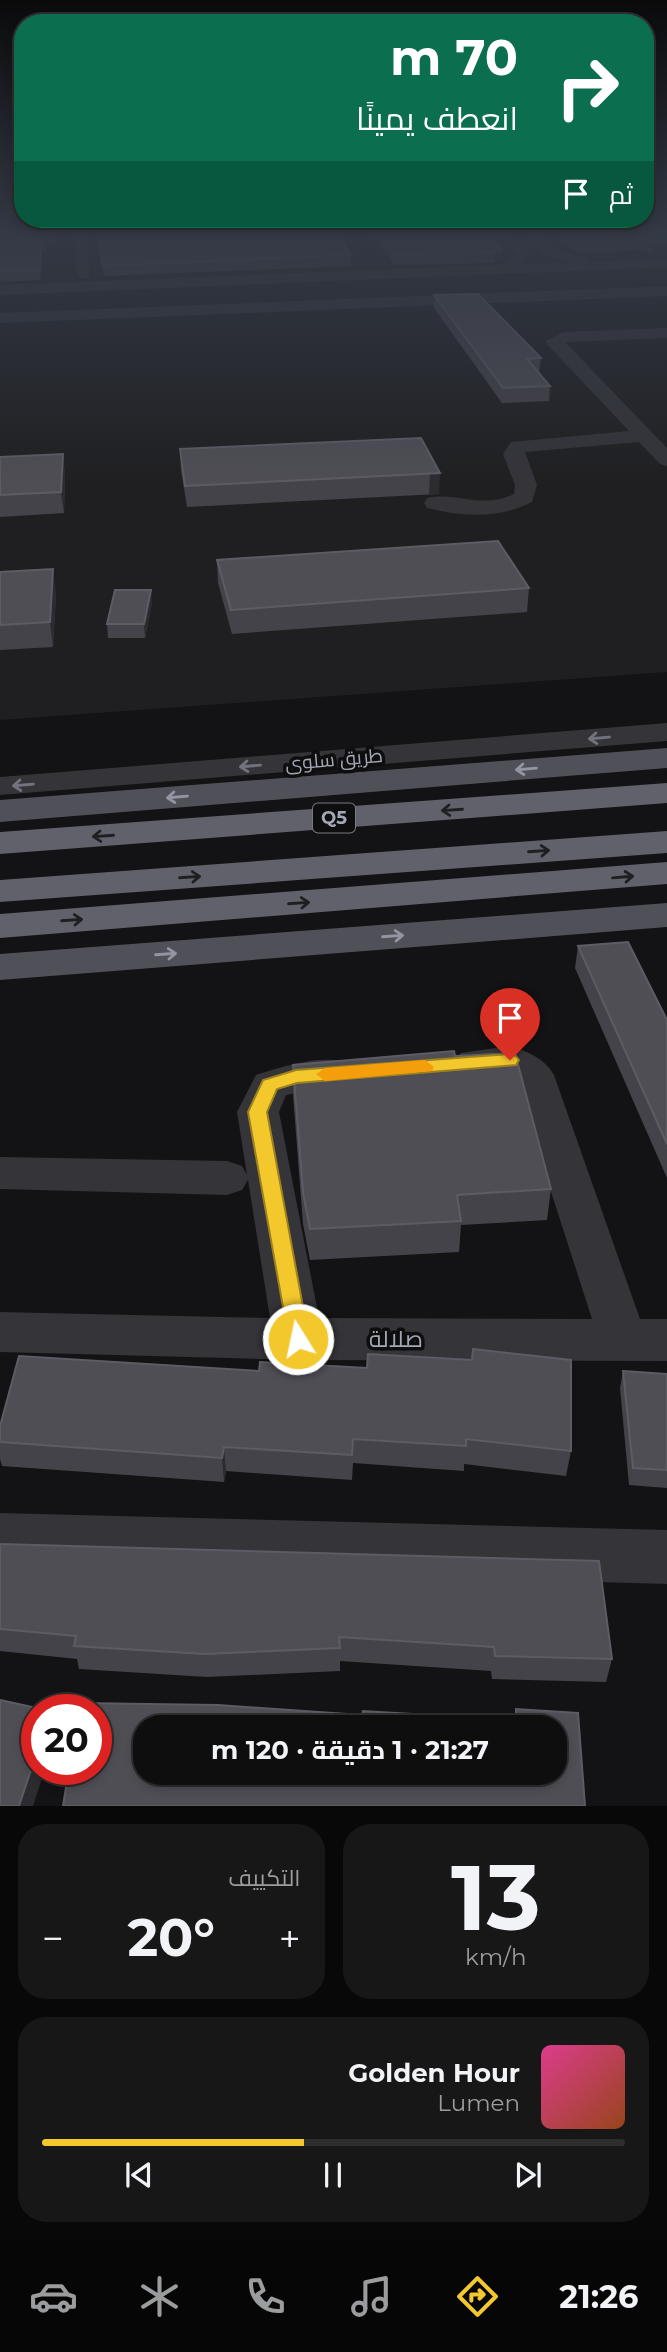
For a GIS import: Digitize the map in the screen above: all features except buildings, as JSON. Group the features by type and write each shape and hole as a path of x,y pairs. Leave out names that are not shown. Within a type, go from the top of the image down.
{"highway":[{"name":"Q5","path":"0,843 667,793"},
{"path":"0,891 667,842"},
{"path":"0,926 667,873"}],"main road":[{"name":"طريق سلوى","path":"0,811 667,758"},
{"path":"0,967 667,915"}],"street":[{"path":"663,340 642,334 563,337 554,341 667,460"},
{"path":"435,503 459,508 491,508 524,497 526,485 513,454 518,446 643,436"},
{"name":"طريق سلوى","path":"0,786 667,732"},
{"path":"443,1065 510,1060 534,1075 645,1340"},
{"path":"298,1339 258,1112 270,1085 296,1077 376,1070"},
{"path":"0,1173 227,1178"},
{"name":"صلالة","path":"0,1332 298,1339 645,1340"},
{"path":"0,1539 667,1557"}],"shaded area":[{"path":"0,317 667,317 667,672 0,720"}],"slow traffic":[{"path":"325,1074 425,1067"}],"route":[{"path":"298,1339 258,1112 270,1085 296,1077 510,1060"}]}
